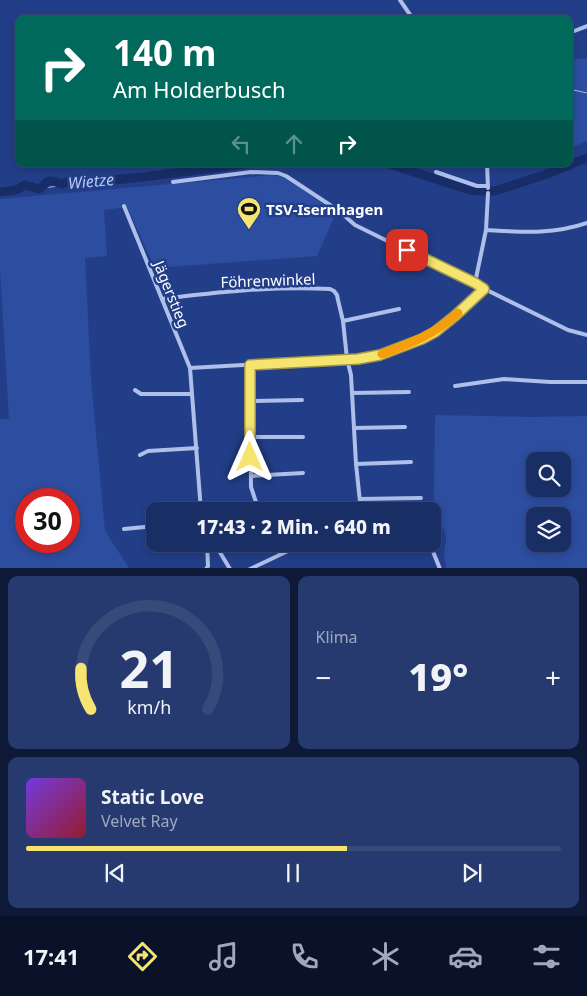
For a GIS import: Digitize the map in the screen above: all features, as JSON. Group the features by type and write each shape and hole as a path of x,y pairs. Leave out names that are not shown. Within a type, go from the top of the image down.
{"street":[{"path":"400,0 410,15"},
{"path":"573,31 587,26"},
{"path":"475,283 486,230 488,167"},
{"path":"173,182 252,172 278,173 286,176 338,211 355,225 568,330 587,335"},
{"path":"436,172 488,189"},
{"name":"Jägerstieg","path":"124,206 190,368 200,502"},
{"path":"486,230 544,232 568,229 587,223"},
{"name":"Föhrenwinkel","path":"162,299 197,294 282,288 330,289 334,291 337,295 343,321 347,359 351,375 360,502"},
{"path":"190,368 358,359 373,356 422,339 446,324 484,289"},
{"path":"343,321 399,309"},
{"path":"250,365 250,476 256,502"},
{"path":"455,386 504,379 587,382"},
{"path":"135,390 141,394 192,394"},
{"path":"352,393 409,392"},
{"path":"250,401 302,400"},
{"path":"354,428 405,428"},
{"path":"250,438 302,437"},
{"path":"140,455 148,451 197,448"},
{"path":"356,464 411,462"},
{"path":"250,476 303,474"},
{"path":"360,499 421,498"},
{"path":"124,529 146,527"},
{"path":"206,568 208,566 207,552"},
{"path":"220,552 230,568"},
{"path":"250,568 286,552"},
{"path":"433,552 440,568"}],"shaded area":[{"path":"587,58 587,141 573,147 573,60"},
{"path":"272,175 284,177 336,213 317,256 155,268 127,207 104,210 107,256 85,258 91,380 105,531 129,568 0,568 0,419 9,419 0,268 0,199"},
{"path":"435,415 587,416 587,568 446,568 444,557 446,537 441,522 441,502 434,502"}],"waterway":[{"path":"573,90 587,93"},
{"name":"Wietze","path":"573,164 587,158"},
{"name":"Wietze","path":"0,192 16,190 25,185 39,189 49,181 62,184 76,179 84,182 94,182 222,167"},
{"name":"Wietze","path":"398,167 470,190 484,191 495,191 564,167"},
{"path":"41,188 60,186"}],"slow traffic":[{"path":"382,354 435,332 458,313"}],"place":[{"name":"TSV-Isernhagen","path":"249,230"}],"route":[{"path":"250,457 250,365 358,359 380,355 435,332 484,289 407,250"}]}
